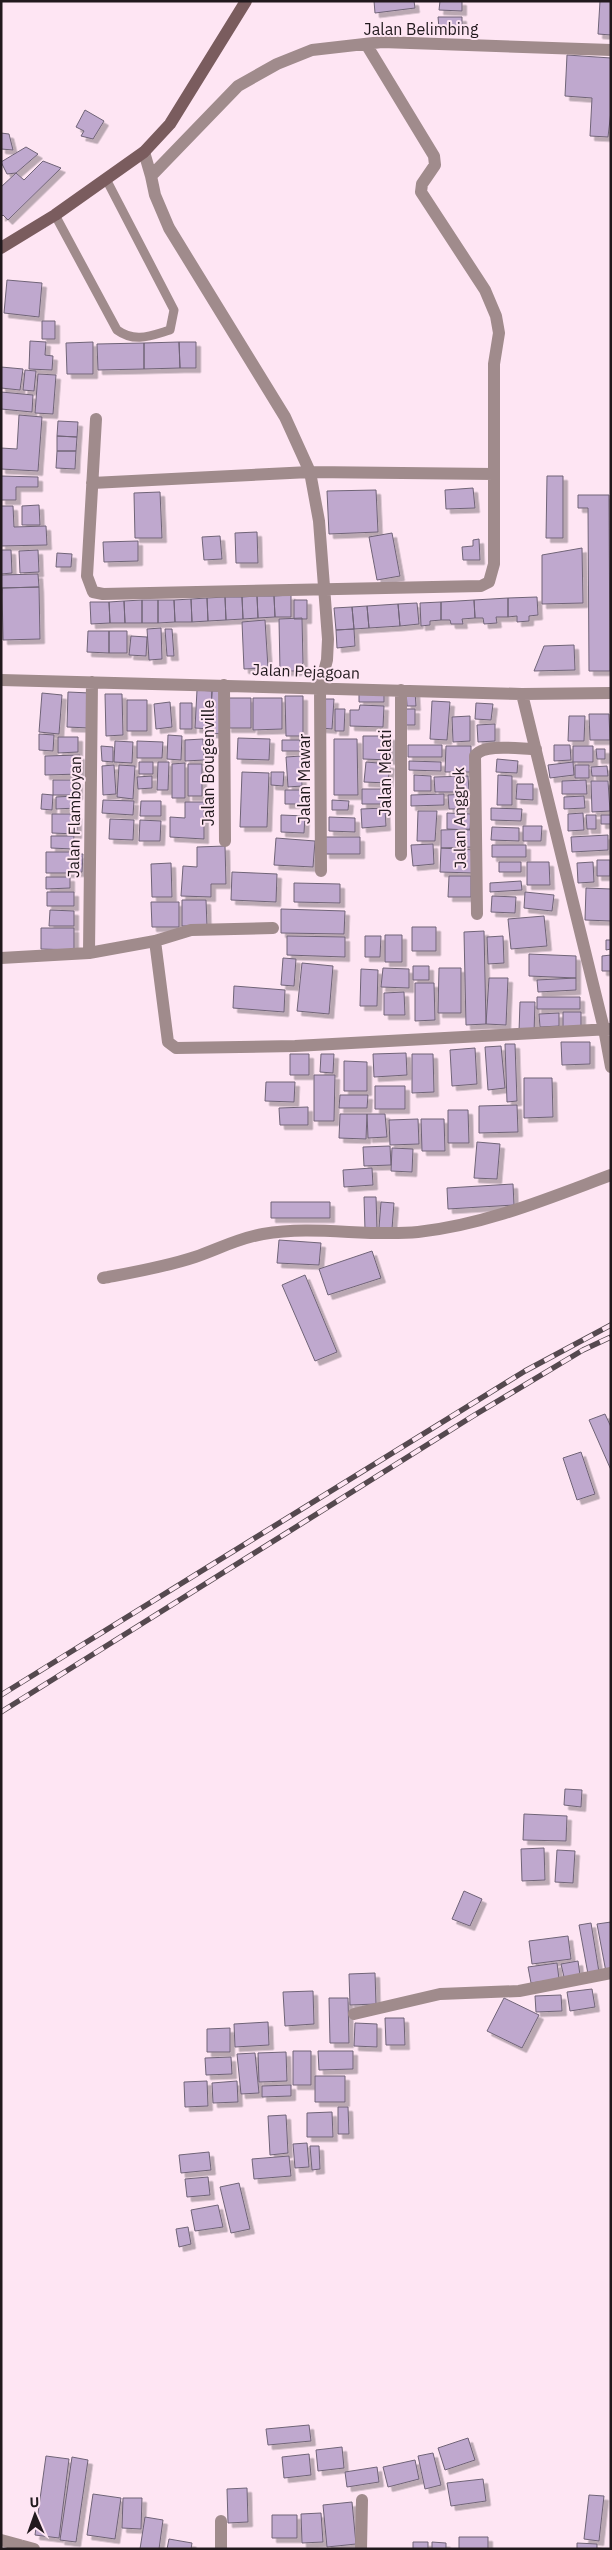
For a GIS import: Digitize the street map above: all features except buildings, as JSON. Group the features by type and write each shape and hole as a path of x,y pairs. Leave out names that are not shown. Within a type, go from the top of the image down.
{"main road":[{"path":"1,248 55,215 144,152 170,124 246,1"}],"street":[{"name":"Jalan Belimbing","path":"151,176 238,86 276,64 312,50 382,42 611,50"},
{"path":"96,419 87,576 93,592 102,594 325,591 482,586 489,582 494,564 494,364 498,333 496,316 484,290 421,192 422,184 435,165 434,156 366,44"},
{"path":"144,152 151,176"},
{"name":"Jalan Mawar","path":"151,176 155,195 169,228 286,417 310,472 319,521 325,591 327,660 320,687 321,871"},
{"path":"92,484 310,472 494,474"},
{"name":"Jalan Pejagoan","path":"1,680 320,687 522,694 611,693"},
{"name":"Jalan Flamboyan","path":"88,953 92,682"},
{"name":"Jalan Bougenville","path":"224,685 225,842"},
{"name":"Jalan Melati","path":"401,690 402,855"},
{"path":"522,694 608,1029 611,1067"},
{"name":"Jalan Anggrek","path":"477,914 475,756 478,751 486,748 536,749"},
{"path":"1,958 88,953 155,942 191,930 272,928"},
{"path":"155,942 168,1042 176,1048 340,1044 608,1029"},
{"path":"103,1278 164,1267 242,1238 265,1233 312,1231 362,1234 419,1232 486,1219 611,1176"},
{"path":"354,2014 440,1994 519,1991 611,1974"},
{"path":"361,2549 362,2500"},
{"path":"221,2521 221,2549"},
{"path":"1,2540 34,2549"}],"lane":[{"path":"55,215 117,330 126,337 140,339 170,330 174,310 106,179"}],"railway":[{"path":"1,1695 525,1371 611,1325"},
{"path":"1,1712 473,1416 583,1350 611,1337"}]}
